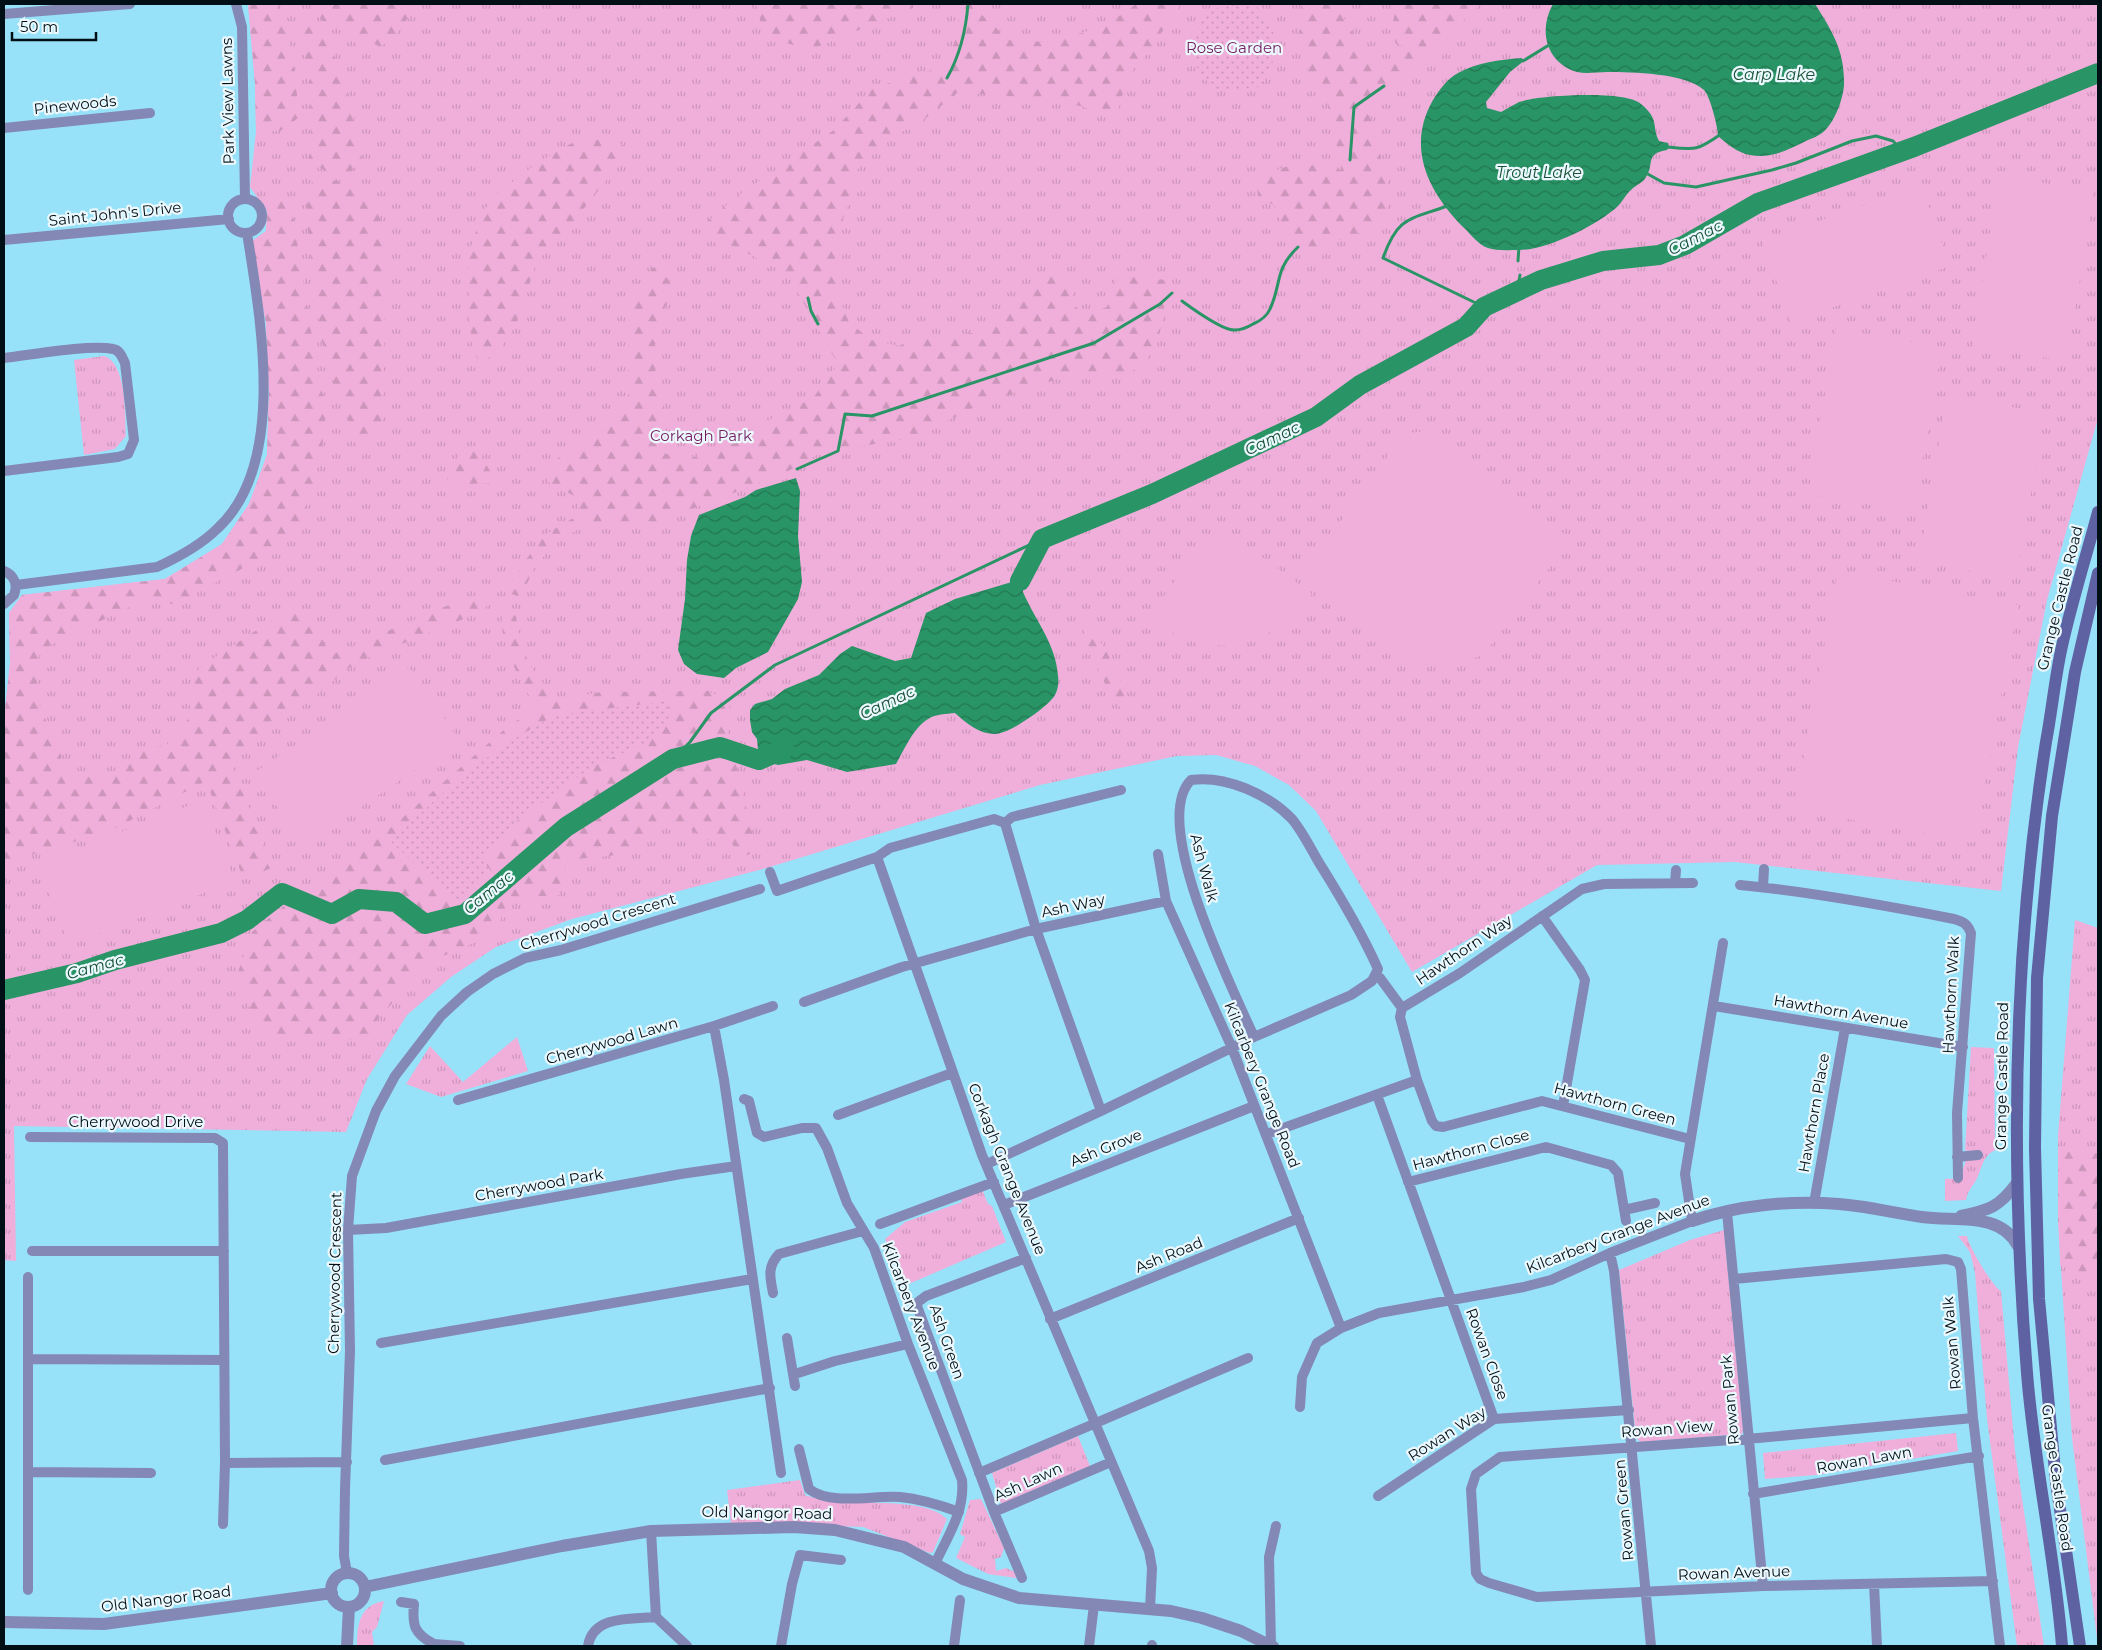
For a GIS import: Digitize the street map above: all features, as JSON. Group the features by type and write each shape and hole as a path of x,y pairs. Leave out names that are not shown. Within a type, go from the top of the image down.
{"main road":[{"name":"Grange Castle Road","path":"2062,1646 2059,1603 2027,1377 2018,1246 2015,1119 2022,933 2039,790 2062,646 2098,512"},
{"name":"Grange Castle Road","path":"2080,1646 2056,1482 2039,1299 2035,1148 2037,978 2052,816 2075,672 2098,573"}],"street":[{"path":"4,14 130,4"},
{"name":"Park View Lawns","path":"236,4 242,27 245,199"},
{"name":"Pinewoods","path":"4,128 150,113"},
{"path":"245,199 256,202 262,212 257,228 247,233 237,231 229,219 230,208 239,200 245,199"},
{"name":"Saint John's Drive","path":"4,240 229,219"},
{"path":"16,585 157,567 174,560 204,540 219,528 232,511 246,487 257,459 263,409 260,323 247,233"},
{"path":"4,358 92,348 114,349 120,352 125,362 134,440 128,454 4,471"},
{"path":"4,571 11,575 16,585 14,595 4,604"},
{"name":"Ash Walk","path":"1254,1037 1196,902 1180,841 1180,811 1183,792 1191,780 1212,780 1250,790 1274,804 1292,819 1357,924 1378,969 1375,975"},
{"path":"770,872 777,891 877,857 890,848 994,819 1005,823 1012,817 1122,790"},
{"name":"Ash Way","path":"1005,823 1036,929 1166,901"},
{"name":"Kilcarbery Grange Road","path":"1158,854 1166,901 1232,1048 1341,1328"},
{"name":"Corkagh Grange Avenue","path":"877,857 952,1074 994,1182 1151,1560 1150,1609"},
{"path":"1675,882 1676,870"},
{"path":"1763,887 1764,870"},
{"name":"Hawthorn Way","path":"1402,1008 1460,973 1574,894 1593,886 1675,882 1692,883"},
{"name":"Hawthorn Walk","path":"1740,885 1848,898 1964,922 1970,933 1957,1113 1958,1178"},
{"name":"Cherrywood Crescent","path":"347,1573 344,1556 344,1490 347,1462 350,1351 348,1230 352,1176 376,1111 395,1076 441,1016 467,992 493,974 525,958 561,950 760,889"},
{"path":"1542,916 1585,980 1563,1106"},
{"path":"804,1002 913,965 1036,929 1101,1111"},
{"path":"1692,1221 1685,1174 1723,943"},
{"path":"987,1164 1254,1037 1351,995 1372,981 1375,975 1380,978 1402,1008"},
{"name":"Cherrywood Lawn","path":"458,1100 714,1026 773,1006"},
{"name":"Hawthorn Avenue","path":"1714,1006 1963,1047"},
{"name":"Hawthorn Green","path":"1402,1008 1400,1017 1416,1080 1432,1121 1436,1126 1443,1127 1537,1101 1690,1139"},
{"path":"714,1026 724,1078 752,1279 770,1388 780,1473"},
{"name":"Hawthorn Place","path":"1814,1203 1845,1028"},
{"path":"838,1114 952,1074"},
{"path":"1267,1134 1416,1080"},
{"name":"Hawthorn Close","path":"1377,1094 1452,1300"},
{"name":"Kilcarbery Avenue","path":"744,1098 749,1101 757,1133 764,1137 802,1128 816,1128 827,1148 847,1203 874,1248 908,1344 962,1480 964,1498 960,1512 935,1564"},
{"name":"Ash Grove","path":"1004,1205 1254,1106"},
{"name":"Cherrywood Drive","path":"30,1137 215,1138 223,1143 225,1463 223,1524"},
{"name":"Hawthorn Close","path":"1408,1182 1546,1147 1611,1165 1618,1173 1626,1221"},
{"path":"1957,1157 1978,1155"},
{"name":"Cherrywood Park","path":"348,1230 386,1228 681,1174 736,1166"},
{"path":"880,1224 994,1182"},
{"name":"Kilcarbery Grange Avenue","path":"1946,1218 1988,1210 2003,1201 2017,1183"},
{"path":"1624,1210 1655,1203"},
{"name":"Kilcarbery Grange Avenue","path":"1300,1408 1302,1377 1317,1343 1341,1328 1379,1313 1551,1280 1610,1253 1692,1221 1727,1212 1774,1205 1841,1204 1924,1218 1946,1218 1993,1223 2008,1232 2018,1246"},
{"name":"Rowan Park","path":"1727,1212 1753,1494 1764,1586"},
{"name":"Ash Road","path":"1050,1319 1299,1218"},
{"path":"773,1293 769,1276 771,1262 779,1254 863,1231"},
{"path":"32,1251 224,1250"},
{"name":"Rowan Green","path":"1610,1253 1614,1270 1633,1447 1652,1646"},
{"name":"Ash Green","path":"994,1512 918,1311 918,1302 926,1296 1026,1258"},
{"name":"Rowan Walk","path":"1734,1279 1938,1260 1952,1259 1958,1262 1961,1269 1973,1418 2000,1646"},
{"path":"28,1277 28,1590"},
{"path":"381,1344 752,1279"},
{"name":"Rowan Close","path":"1452,1300 1494,1419"},
{"path":"788,1338 795,1374 795,1386"},
{"path":"795,1374 908,1344"},
{"path":"979,1473 1248,1358"},
{"path":"28,1359 224,1360"},
{"path":"385,1460 770,1388"},
{"name":"Rowan Way","path":"1378,1496 1494,1419 1629,1410"},
{"name":"Rowan View","path":"1480,1580 1476,1573 1474,1554 1471,1489 1476,1474 1500,1457 1973,1418"},
{"path":"799,1449 809,1489 825,1498 898,1497 924,1500 960,1512"},
{"name":"Rowan Lawn","path":"1753,1494 1979,1456"},
{"path":"225,1463 347,1462"},
{"name":"Ash Lawn","path":"1022,1578 994,1512 1111,1462"},
{"path":"29,1472 151,1473"},
{"path":"1272,1646 1269,1564 1276,1526"},
{"name":"Old Nangor Road","path":"365,1587 552,1548 651,1531 762,1527 836,1530 904,1547 963,1580 1003,1595 1150,1609 1202,1618 1272,1646"},
{"path":"651,1531 656,1617 687,1646"},
{"path":"781,1646 792,1584 800,1555 841,1560"},
{"path":"347,1573 357,1576 365,1587 362,1600 349,1607 338,1604 332,1593 334,1580 347,1573"},
{"name":"Rowan Avenue","path":"1480,1580 1522,1595 1537,1597 1764,1586 1993,1581"},
{"path":"1874,1584 1877,1646"},
{"name":"Old Nangor Road","path":"4,1622 104,1624 332,1593"},
{"path":"954,1646 960,1600"},
{"path":"401,1602 414,1604 415,1627 421,1637 434,1645 460,1646"},
{"path":"1089,1646 1094,1605"},
{"path":"346,1646 349,1607"},
{"path":"588,1646 592,1633 602,1623 656,1617"}],"green space":[{"name":"Corkagh Park","path":"248,4 2098,4 2098,418 2047,600 2018,747 2001,891 1735,862 1597,865 1412,972 1316,811 1289,785 1255,766 1216,755 1177,756 1040,785 763,869 572,919 496,947 451,977 407,1015 367,1079 346,1132 14,1126 16,1261 4,1260 4,719 10,663 9,613 22,595 165,579 222,544 249,504 267,455 269,393 266,323 251,242 266,231 267,211 250,187 256,131 255,83"},
{"path":"248,4 278,4 286,32 295,74 298,118 280,131 256,131 255,83"},
{"path":"314,4 417,4 399,31 381,47 321,20"},
{"path":"756,4 913,4 913,8 817,47 801,47 775,37 762,29"},
{"path":"961,4 974,4 982,15 1009,40 1048,42 1088,31 1123,14 1136,4 1181,4 1145,57 1128,75 1118,111 1097,112 1081,106 1002,95 957,93 917,125 885,139 857,170 839,234 836,272 841,302 849,322 871,340 899,346 917,337 985,332 1010,305 1046,275 1072,282 1073,305 1085,314 1107,307 1117,276 1169,280 1159,337 1146,362 1131,372 1098,376 1066,376 979,405 914,438 822,452 783,474 657,522 582,527 556,542 536,565 524,590 518,596 511,594 509,586 524,562 546,534 580,514 576,497 547,481 555,460 605,429 628,395 629,306 653,267 677,286 658,325 655,353 657,381 666,422 662,431 652,439 666,454 689,460 813,398 838,364 786,272 732,246 704,224 736,197 834,130 873,88 945,66 955,41"},
{"path":"1003,4 1081,4 1061,11 1042,14 1022,12"},
{"path":"1301,4 1336,4 1366,56 1380,73 1406,47 1396,44 1391,30 1397,4 1481,4 1384,96 1370,115 1391,196 1382,225 1306,252 1281,222 1273,204 1258,202 1257,176 1298,163 1342,170 1326,97 1311,82 1300,39"},
{"name":"Rose Garden","path":"1254,5 1258,8 1281,45 1261,87 1214,91 1189,56 1188,48 1208,9"},
{"path":"308,24 326,36 356,123 362,159 351,172 330,173 309,162 311,140 310,75 298,32"},
{"path":"577,140 617,140 625,148 623,159 570,226 537,261 516,325 498,352 479,364 471,341 467,258 480,220 491,198 536,164"},
{"path":"1999,176 2094,191 2067,361 1972,346"},
{"path":"313,178 345,183 365,192 378,211 382,225 386,243 383,425 377,439 361,441 339,397 324,349 315,299 307,221 307,201"},
{"path":"1921,185 1950,266 1791,322 1762,241"},
{"path":"269,198 287,200 293,216 319,380 326,407 322,450 308,502 293,537 262,558 175,604 140,602 40,650 35,695 61,755 62,765 78,778 118,774 138,751 168,744 189,718 191,695 199,668 290,608 312,621 331,655 470,596 484,596 488,604 483,611 355,663 231,764 273,867 244,880 206,781 110,831 4,863 4,719 10,663 9,613 22,595 165,579 222,544 249,504 267,455 269,393 266,323 251,242 266,231"},
{"path":"1836,329 1942,347 1914,512 1808,494"},
{"path":"104,356 112,361 121,379 125,404 126,436 115,449 84,455 74,360"},
{"path":"1947,396 2045,413 2016,579 1919,562"},
{"path":"1430,430 1571,539 1484,654 1459,662 1430,666 1414,664 1396,655 1299,579 1404,434"},
{"path":"475,446 493,476 492,483 454,485 447,479 464,447"},
{"path":"1227,531 1312,594 1294,614 1276,629 1256,639 1236,644 1214,645 1193,641 1170,632 1148,617 1212,532"},
{"path":"1838,571 2018,605 1974,843 1794,809"},
{"path":"509,612 516,616 521,642 529,663 550,690 561,699 601,692 709,691 730,703 727,728 757,851 740,858 729,838 706,840 688,828 661,818 627,854 567,860 559,895 509,898 495,934 429,962 378,1019 365,1041 330,1038 269,1039 258,1025 236,978 252,932 285,905 321,888 511,724 536,709 518,675 504,639 502,615"},
{"path":"1082,622 1086,622 1112,662 1122,685 1124,696 1124,705 1120,707 1096,666"},
{"path":"409,667 459,740 304,846 254,773"},
{"path":"670,701 668,723 648,742 593,766 518,820 482,859 491,871 457,902 390,841 456,781 507,743 555,715"},
{"path":"203,800 235,881 69,945 38,864"},
{"path":"2075,920 2098,928 2098,1646 2072,1438 2058,1223 2058,1136"},
{"path":"517,1037 528,1071 441,1097 406,1084 430,1046 463,1082"},
{"path":"1971,1047 1994,1048 1995,1150 1984,1160 1966,1200 1945,1201 1945,1179 1962,1178 1968,1151 1965,1150"},
{"path":"2074,1148 2098,1154 2098,1276 2083,1274 2060,1265 2058,1159"},
{"path":"982,1189 988,1204 992,1206 1006,1242 904,1286 885,1239 905,1222 962,1202 961,1198"},
{"path":"1724,1230 1742,1434 1641,1442 1636,1438 1619,1270 1690,1240"},
{"path":"1958,1236 1967,1236 1971,1248 1981,1265 1992,1282 2001,1291 2015,1451 2044,1646 2017,1646 1987,1419 1975,1273 1970,1252"},
{"path":"1956,1433 1958,1451 1816,1475 1765,1479 1763,1453"},
{"path":"1078,1436 1090,1466 1001,1504 992,1473"},
{"path":"800,1480 805,1495 840,1501 919,1506 935,1511 947,1519 933,1552 930,1553 863,1527 731,1523 727,1490"},
{"path":"981,1499 1004,1548 1001,1557 995,1559 996,1571 1006,1568 1015,1572 1016,1578 988,1574 956,1558 965,1537 960,1534 970,1500"},
{"path":"384,1601 377,1627 372,1632 374,1646 357,1646 359,1623 365,1611 376,1603"}],"water":[{"name":"Carp Lake","path":"1553,4 1815,4 1832,33 1840,52 1844,85 1840,104 1830,124 1817,136 1787,150 1766,156 1746,154 1733,148 1718,136 1709,98 1704,90 1695,84 1658,75 1630,72 1588,73 1566,68 1552,53 1546,35 1548,14"},
{"name":"Trout Lake","path":"1521,58 1525,60 1510,72 1486,102 1487,108 1501,112 1519,102 1562,96 1601,95 1632,100 1641,104 1651,114 1659,141 1668,143 1669,147 1667,150 1655,154 1645,179 1630,191 1618,206 1585,229 1542,246 1518,250 1495,250 1477,242 1439,198 1425,168 1421,151 1421,135 1425,117 1433,100 1451,78 1466,69 1481,64"},
{"path":"796,478 800,491 798,536 802,582 798,599 768,652 736,668 724,678 697,674 684,664 678,650 685,599 687,560 691,536 699,515 745,497 756,490"},
{"path":"1031,557 1035,559 1025,578 1023,592 1053,653 1058,681 1055,695 1037,713 1009,730 995,734 978,730 955,713 934,716 918,727 896,764 847,772 807,760 778,765 759,760 757,739 752,732 750,720 750,710 755,704 772,699 785,689 819,675 840,654 852,646 895,661 911,658 926,613 955,599 1015,581"}],"waterway":[{"path":"947,78 962,42 968,4"},
{"name":"Camac","path":"1523,61 1549,45"},
{"name":"Camac","path":"1020,581 1042,539 1152,494 1316,417 1360,385 1466,327 1484,307 1541,280 1603,261 1659,255 1685,245 1758,203 1914,147 2098,73"},
{"path":"1350,160 1354,107 1384,86"},
{"name":"Camac","path":"1667,147 1695,148 1706,144 1721,134"},
{"name":"Camac","path":"1644,172 1664,183 1696,187 1772,170 1796,163 1852,141 1876,136 1893,141 1902,151"},
{"name":"Camac","path":"1447,206 1406,222 1394,234 1383,258 1484,307"},
{"path":"1518,261 1519,246"},
{"path":"1182,301 1223,327 1235,330 1247,327 1261,320 1269,312 1285,263 1298,247"},
{"path":"1517,291 1520,275"},
{"path":"797,469 838,451 845,414 872,416 1094,343 1160,304 1172,293"},
{"path":"808,298 811,311 818,324"},
{"name":"Camac","path":"673,759 690,742 711,713 775,665 1042,539"},
{"name":"Camac","path":"4,990 77,973 115,960 221,933 247,920 282,893 332,914 359,899 396,902 425,924 465,914 566,827 673,759 720,747 759,760 784,749"}]}
